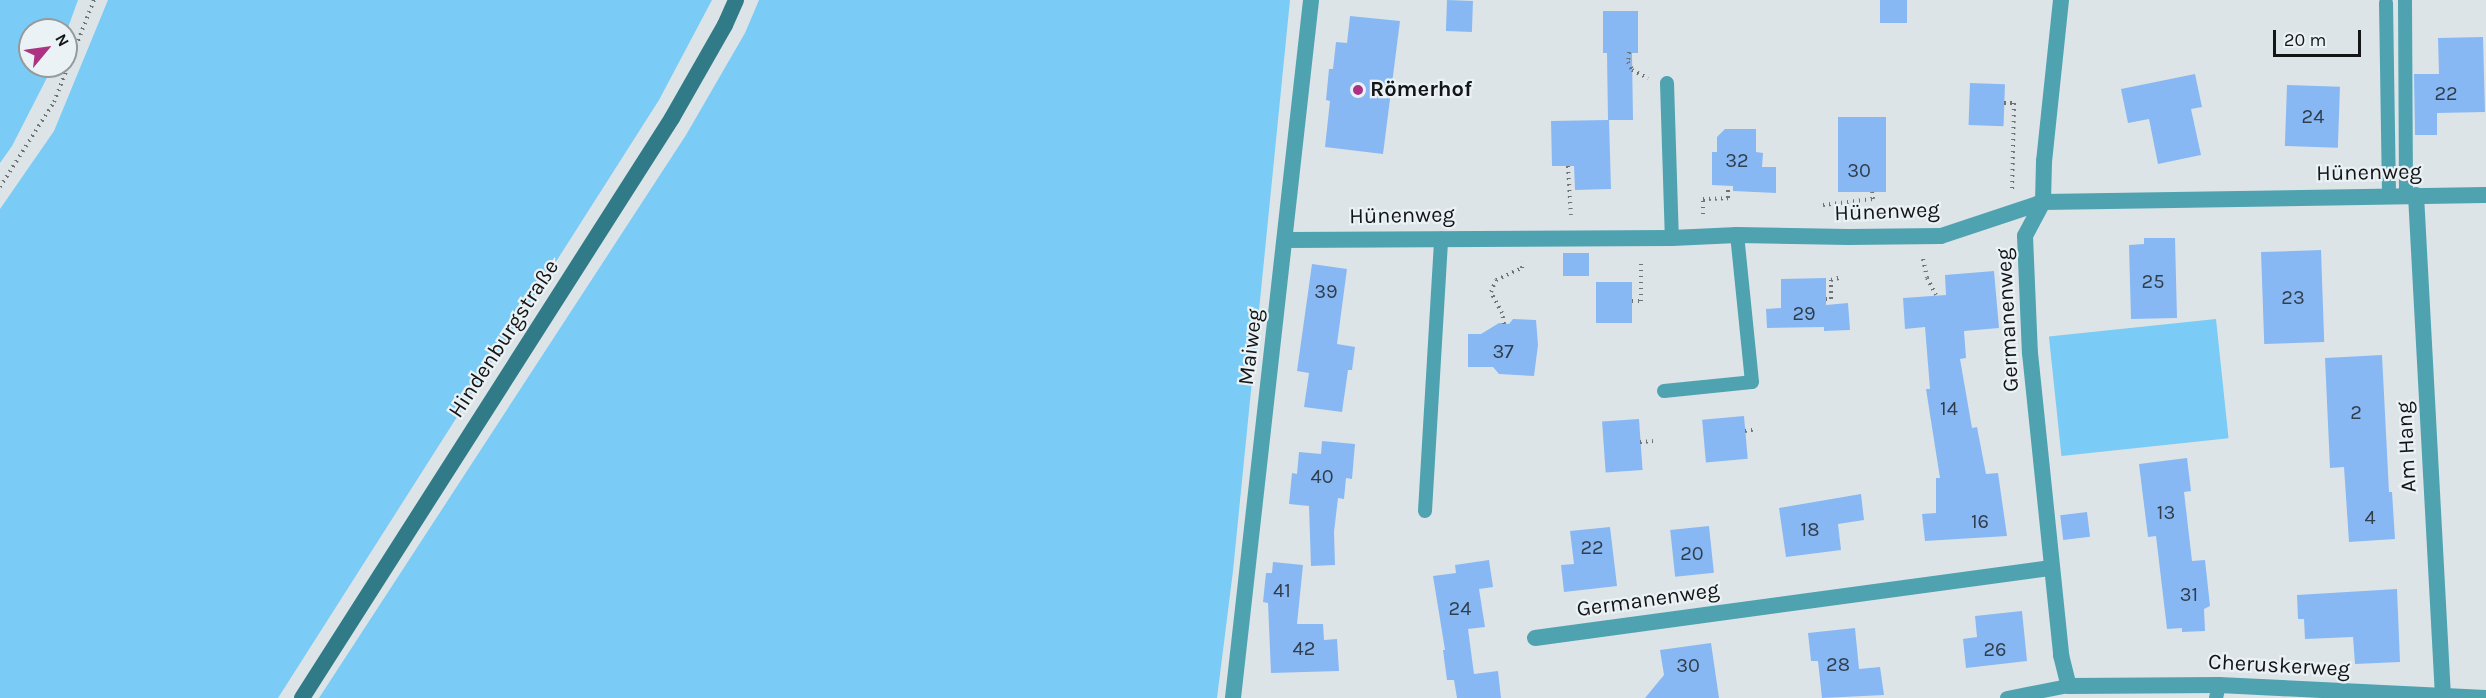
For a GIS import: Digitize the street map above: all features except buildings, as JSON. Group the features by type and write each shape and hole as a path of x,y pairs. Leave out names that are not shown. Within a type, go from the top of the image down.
{"main road":[{"name":"Hindenburgstraße","path":"302,698 672,118 725,25 736,0"}],"street":[{"name":"Maiweg","path":"1233,698 1311,0"},
{"name":"Germanenweg","path":"2061,0 2043,161 2043,202 2025,236 2030,353 2053,555 2051,568 2061,655 2069,686"},
{"name":"Am Hang","path":"2411,195 2443,698"},
{"name":"Hünenweg","path":"1285,240 1672,238 1737,235 1941,236 2043,202 2486,195"},
{"name":"Germanenweg","path":"1535,638 2051,568"},
{"name":"Cheruskerweg","path":"2069,686 2095,691 2217,691 2486,698"}],"lane":[{"path":"2405,0 2411,195"},
{"path":"2386,3 2388,195"},
{"path":"1661,80 1672,238"},
{"path":"1664,391 1752,382 1737,235"},
{"path":"1425,511 1441,238"},
{"path":"2007,698 2069,686"}],"path":[{"path":"0,187 54,102 94,0"},
{"path":"1629,52 1628,62 1632,70 1644,78 1661,80"},
{"path":"2004,103 2014,104 2011,214"},
{"path":"1568,166 1572,237"},
{"path":"1704,236 1703,199 1728,198 1728,186"},
{"path":"1823,205 1873,199 1872,192"},
{"path":"1504,324 1502,313 1491,292 1496,280 1522,268 1525,237"},
{"path":"1632,301 1641,301 1641,237"},
{"path":"1923,257 1927,278 1936,295"},
{"path":"1826,299 1831,299 1831,280 1839,278"},
{"path":"1745,430 1757,429"},
{"path":"1640,442 1653,441"}],"shaded area":[{"path":"0,0 78,0 71,18 18,18 18,78 47,78 12,146 0,163"},
{"path":"108,0 712,0 659,100 278,698 0,698 0,209 54,131 76,78 78,78 78,73"},
{"path":"759,0 1290,0 1233,571 1217,698 319,698 686,135 745,33"},
{"path":"2216,319 2229,438 2061,456 2049,337"}],"place":[{"name":"Römerhof","path":"1358,90"}]}
